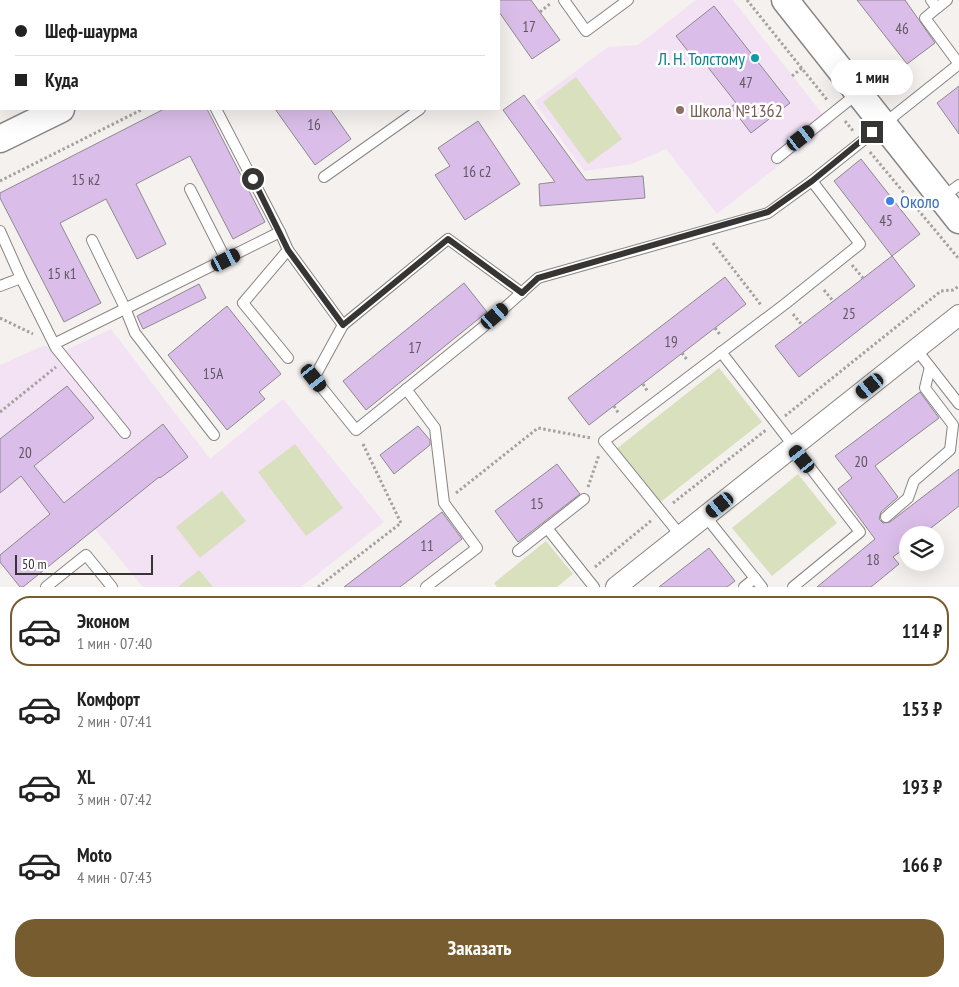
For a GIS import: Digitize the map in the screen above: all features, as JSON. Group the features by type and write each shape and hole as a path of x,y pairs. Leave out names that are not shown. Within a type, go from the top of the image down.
{"street":[{"path":"785,0 883,123 950,191 959,220"},
{"path":"0,138 59,110"},
{"path":"616,587 959,315"}],"lane":[{"path":"564,0 586,31 628,0"},
{"path":"522,293 448,239 343,325 314,378 356,430 482,328 522,293 538,278 768,212 812,181 959,64 925,18 934,4 947,0"},
{"path":"777,158 858,93"},
{"path":"217,110 288,250 343,325"},
{"path":"324,178 419,110"},
{"path":"681,536 604,440 769,316 860,244 812,181"},
{"path":"190,189 226,260"},
{"path":"0,230 21,278 54,344 124,433"},
{"path":"54,344 280,232"},
{"path":"92,240 125,308 135,334 214,435"},
{"path":"288,250 243,303 288,358"},
{"path":"0,286 21,278"},
{"path":"916,349 959,404"},
{"path":"721,352 860,532 792,587"},
{"path":"886,517 908,498 914,481 950,450 953,425 925,388 930,367"},
{"path":"406,389 435,428 444,503 477,548 438,583 426,587"},
{"path":"518,551 584,499"},
{"path":"706,517 762,587"},
{"path":"547,528 594,587"},
{"path":"46,587 86,555 112,587"},
{"path":"744,587 754,578"}],"path":[{"path":"540,12 555,0"},
{"path":"792,76 802,68"},
{"path":"0,181 141,110"},
{"path":"704,231 769,316"},
{"path":"585,575 941,291 953,290 959,286"},
{"path":"0,318 54,344"},
{"path":"0,412 65,360"},
{"path":"444,503 538,428 604,440 584,499"},
{"path":"318,587 401,523 356,430"}],"shaded area":[{"name":"Школа №1362","path":"696,0 733,0 831,125 717,214 666,149 632,164 584,171 534,102 608,47 638,45"},
{"path":"111,329 210,459 283,399 384,522 301,587 143,587 95,529 23,587 20,587 4,567 0,569 0,365 43,346 66,350"}],"green space":[{"path":"576,77 622,139 588,164 543,102"},
{"path":"719,368 762,422 658,504 615,450"},
{"path":"295,444 343,508 306,536 258,472"},
{"path":"798,474 837,523 772,576 732,528"},
{"path":"222,491 246,521 200,558 176,527"},
{"path":"546,541 573,574 557,587 497,587 494,583"},
{"path":"199,570 213,587 178,587"}],"building":[{"path":"500,0 531,0 560,40 532,59 500,13"},
{"path":"857,0 905,0 935,43 907,64"},
{"path":"714,6 790,103 751,133 731,107 736,103 700,57 695,60 676,36"},
{"path":"959,86 959,134 937,103"},
{"path":"524,95 586,180 643,176 645,198 540,206 539,184 555,182 503,110"},
{"path":"162,110 208,110 265,222 233,239 190,156 136,184 166,244 137,259 106,199 60,223 101,303 64,322 0,198 0,193"},
{"path":"276,110 331,110 351,139 315,165"},
{"path":"478,121 520,184 465,220 435,175 450,166 438,148"},
{"path":"861,159 920,234 892,256 834,181"},
{"path":"892,256 915,286 799,377 775,346"},
{"path":"725,277 746,304 589,425 568,398"},
{"path":"464,283 487,312 366,410 343,381"},
{"path":"199,284 206,298 143,329 137,316"},
{"path":"227,306 281,374 259,392 265,399 227,430 168,355"},
{"path":"67,386 94,418 34,466 64,503 163,424 188,457 159,477 23,587 20,587 0,562 0,555 50,514 21,476 0,493 0,439"},
{"path":"920,392 939,418 875,466 898,497 881,512 879,519 883,523 890,522 959,469 959,506 933,526 899,526 899,553 893,557 899,564 871,587 817,587 875,539 838,489 852,478 835,456"},
{"path":"418,426 430,440 430,445 394,474 380,455"},
{"path":"557,464 580,494 518,542 495,511"},
{"path":"442,512 462,539 400,587 344,587"},
{"path":"709,548 735,581 727,587 659,587"}],"place":[{"name":"Л. Н. Толстому","path":"755,58"},
{"name":"Школа №1362","path":"680,110"},
{"name":"Около","path":"890,201"}],"route":[{"path":"253,179 288,250 343,325 448,239 522,293 538,278 768,212 812,181 872,132"}]}
